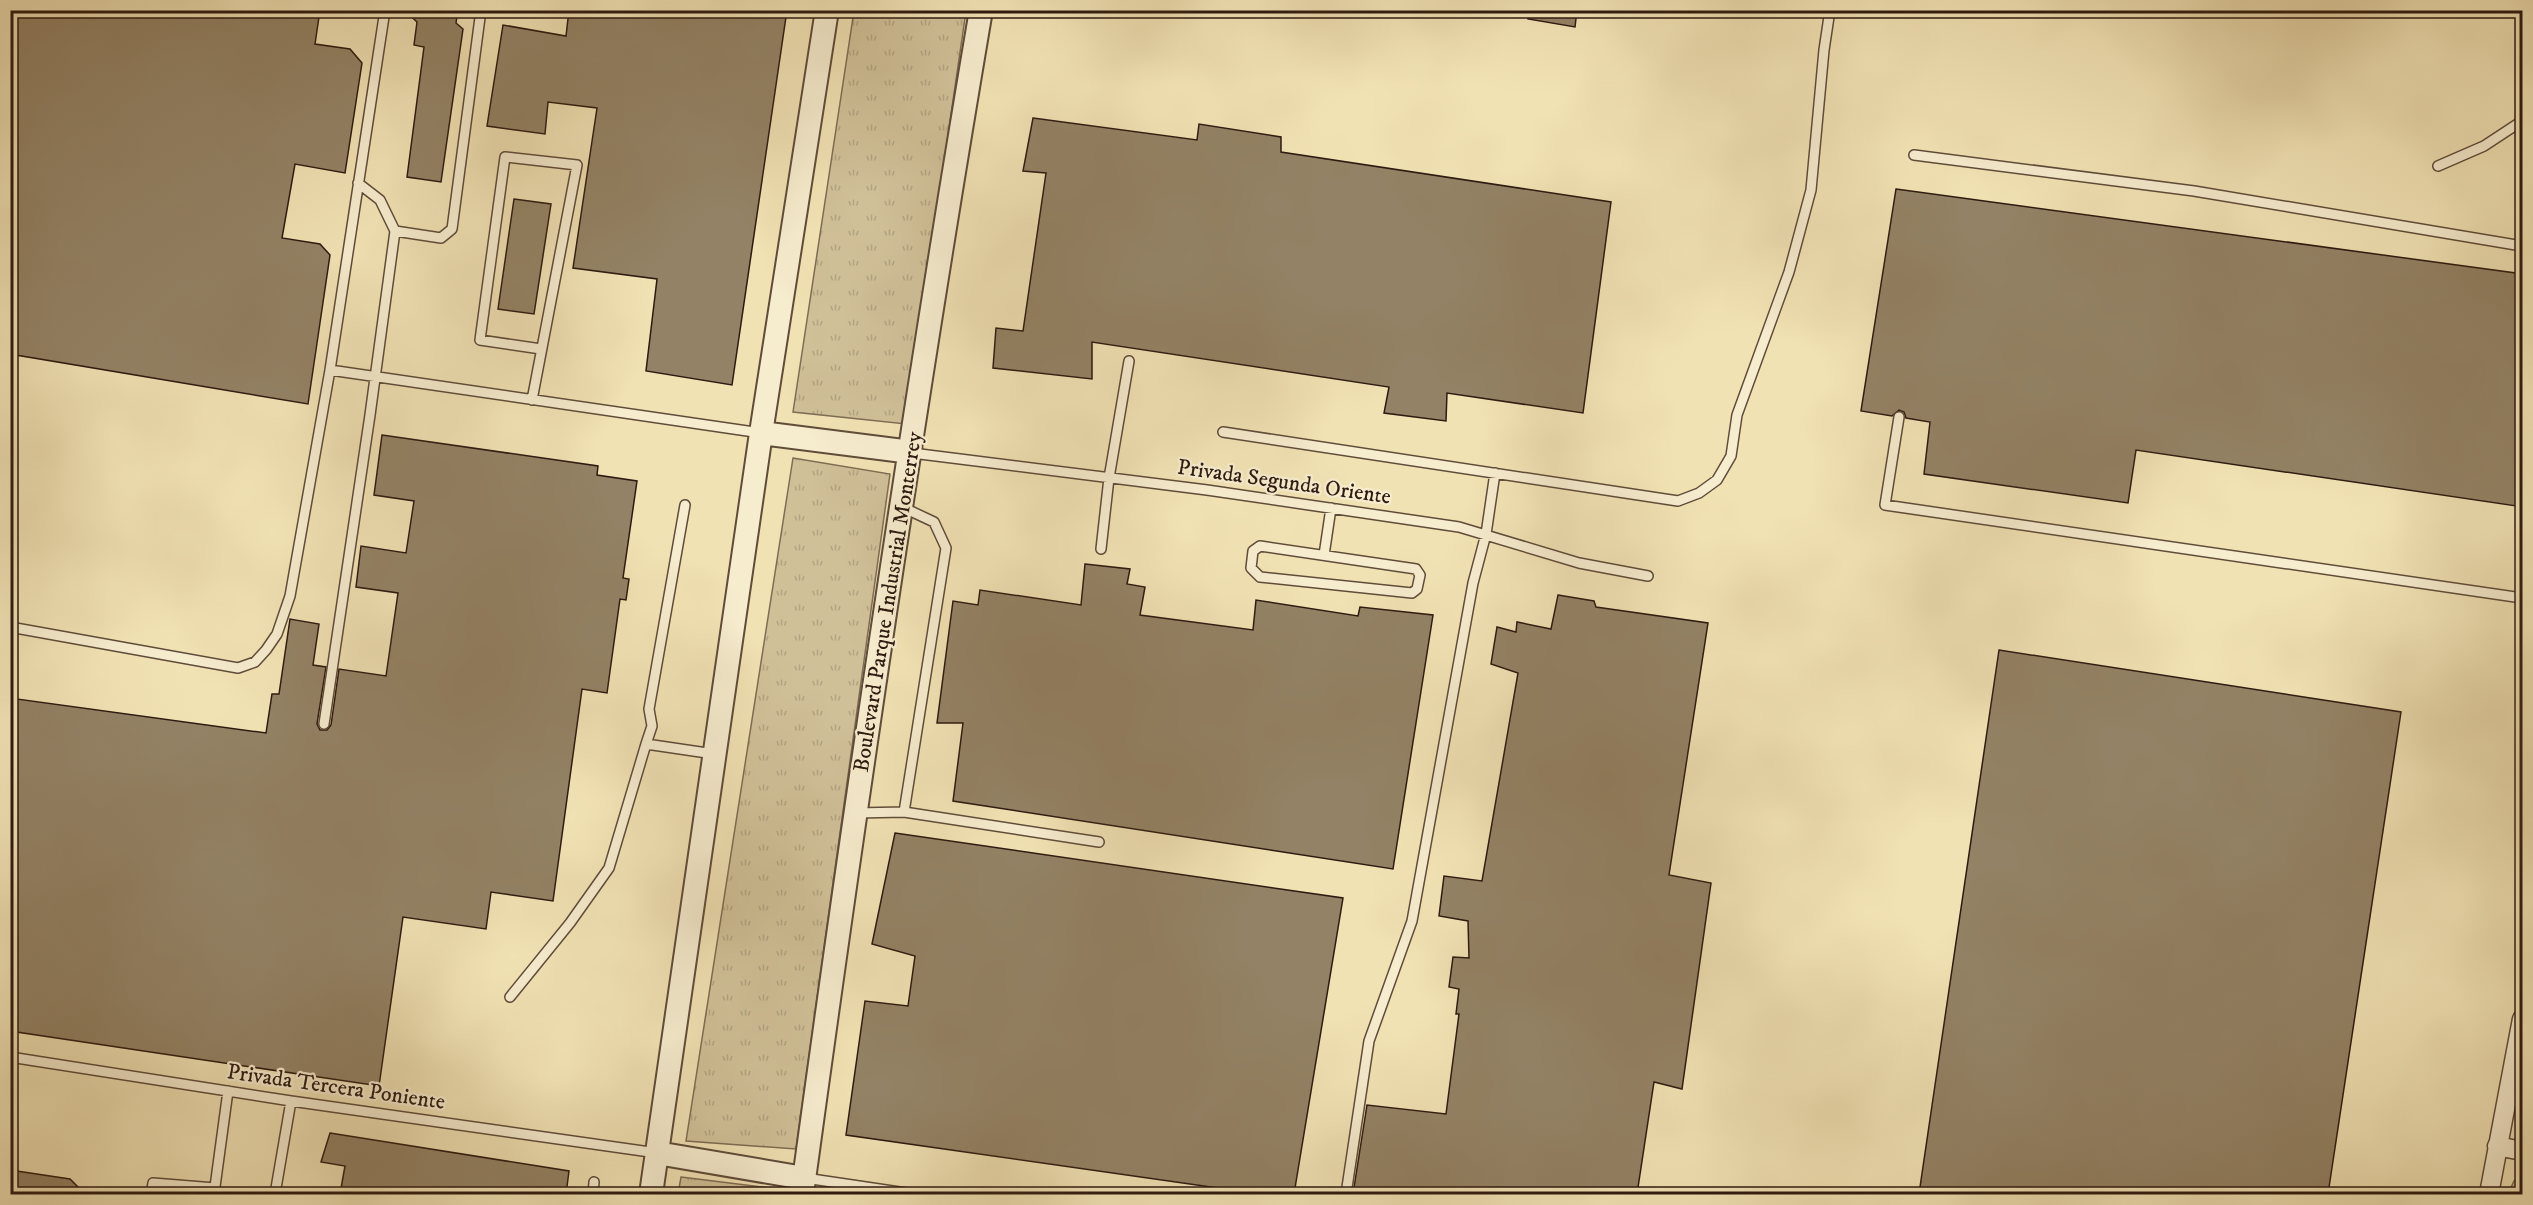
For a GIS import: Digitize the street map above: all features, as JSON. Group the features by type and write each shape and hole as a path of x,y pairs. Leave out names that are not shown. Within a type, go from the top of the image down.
{"street":[{"path":"651,1194 761,434 827,10"},
{"name":"Boulevard Parque Industrial Monterrey","path":"803,1186 910,452 981,10"},
{"path":"761,434 910,452"},
{"path":"2489,1194 2523,1019"},
{"path":"2497,1146 2523,1151"},
{"path":"657,1153 803,1186"}],"lane":[{"path":"10,627 238,668 255,662 277,634 290,597 330,370 385,10"},
{"path":"395,231 441,238 452,229 481,10"},
{"path":"1223,432 1678,501 1699,494 1717,480 1731,456 1737,415 1789,272 1810,190 1830,10"},
{"path":"2438,166 2484,146 2523,121"},
{"path":"1914,155 2194,191 2523,246"},
{"path":"531,400 541,349 577,165 505,157 480,340 541,349"},
{"path":"324,724 395,231 380,200 358,183"},
{"path":"1101,549 1109,478 1128,361"},
{"path":"330,370 761,434"},
{"path":"1899,417 1885,506 2523,598"},
{"name":"Privada Segunda Oriente","path":"910,452 1459,527 1579,563 1648,576"},
{"path":"1346,1194 1369,1041 1412,921 1473,583 1486,534 1495,473"},
{"path":"510,997 570,923 609,868 652,726 649,709 685,505"},
{"path":"902,507 934,522 946,548 904,812"},
{"path":"1324,555 1331,508"},
{"path":"1260,546 1324,555 1416,569 1420,575 1417,589 1409,592 1260,577 1251,568 1253,550 1260,546"},
{"path":"646,744 715,754"},
{"path":"856,813 904,812 1099,842"},
{"name":"Privada Tercera Poniente","path":"10,1057 291,1101 657,1153"},
{"path":"151,1194 153,1183 214,1191 228,1091"},
{"path":"275,1194 291,1101"},
{"path":"592,1194 594,1182"},
{"path":"803,1186 913,1194"}],"green space":[{"path":"854,11 966,11 906,424 793,412"},
{"path":"793,458 890,474 796,1149 686,1141"},
{"path":"2522,1175 2522,1194 2508,1194 2514,1181"},
{"path":"681,1177 786,1190 785,1194 678,1194"}],"building":[{"path":"10,10 320,10 315,44 350,49 362,63 345,173 295,164 282,238 320,244 330,255 308,404 10,354"},
{"path":"404,10 458,10 456,23 463,29 441,182 407,177 424,47 414,45 417,22"},
{"path":"569,10 787,10 732,385 646,371 657,279 573,268 597,108 548,102 545,134 487,126 503,25 566,36"},
{"path":"1529,10 1577,10 1575,27 1528,19"},
{"path":"1033,118 1197,140 1199,124 1281,137 1281,152 1611,202 1583,413 1447,393 1446,421 1384,413 1389,387 1092,342 1092,379 993,368 996,328 1023,331 1046,173 1023,171"},
{"path":"1896,189 2523,274 2523,507 2136,450 2128,503 1924,474 1930,422 1906,418 1904,412 1899,410 1892,416 1861,411"},
{"path":"514,199 551,204 534,314 498,309"},
{"path":"382,435 598,466 597,475 637,481 623,578 629,579 626,600 620,599 607,693 582,689 553,901 491,892 486,929 403,917 379,1086 10,1031 10,698 266,733 272,694 279,694 290,619 319,624 313,665 326,667 317,724 320,730 327,730 331,725 339,669 386,676 398,593 356,587 361,546 406,553 414,501 374,495"},
{"path":"1085,564 1130,569 1127,584 1145,587 1140,615 1253,630 1256,600 1358,616 1360,607 1433,615 1393,869 953,801 963,723 937,723 953,601 978,605 980,590 1081,605"},
{"path":"1558,595 1594,601 1596,607 1708,623 1669,875 1711,883 1682,1089 1654,1082 1637,1194 1353,1194 1367,1105 1446,1114 1459,1014 1456,1014 1459,989 1449,987 1453,957 1469,958 1468,921 1439,916 1444,876 1482,881 1518,673 1491,664 1497,627 1516,632 1517,622 1551,629"},
{"path":"1999,650 2401,712 2328,1194 1919,1194"},
{"path":"895,833 1343,898 1294,1194 1260,1194 846,1135 865,1001 908,1006 915,956 872,944"},
{"path":"330,1133 569,1171 566,1194 340,1194 345,1166 321,1162"},
{"path":"10,1170 70,1179 85,1194 10,1194"}]}
